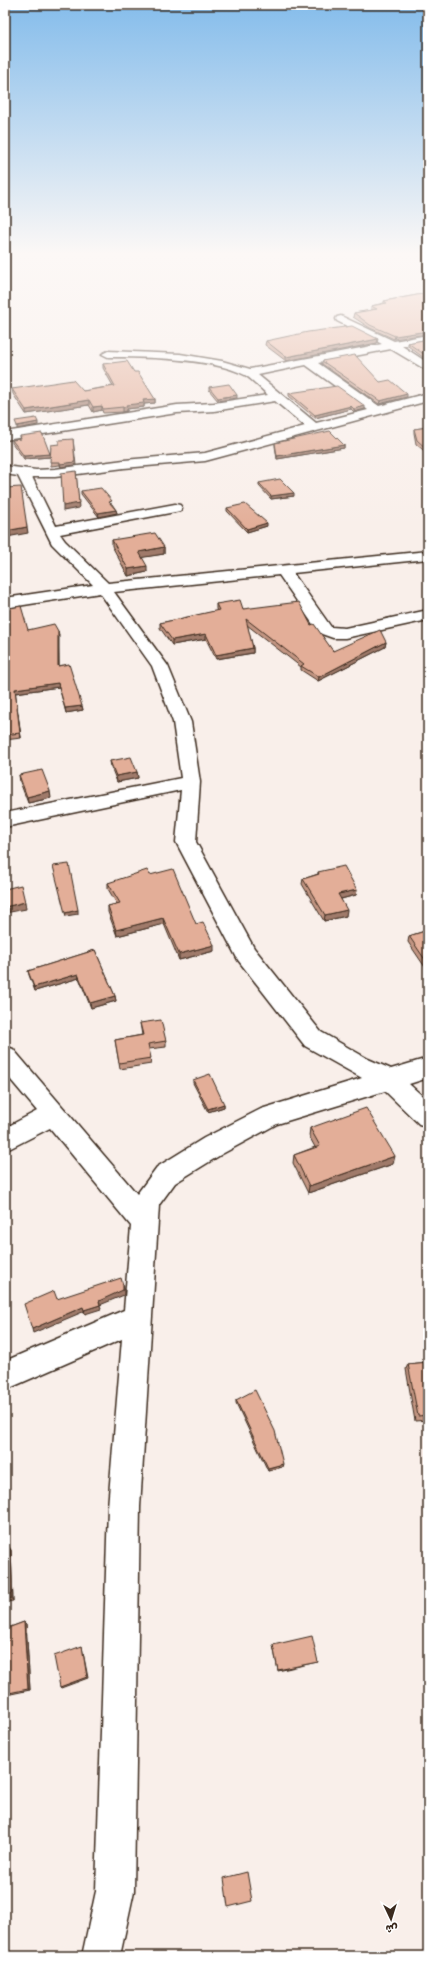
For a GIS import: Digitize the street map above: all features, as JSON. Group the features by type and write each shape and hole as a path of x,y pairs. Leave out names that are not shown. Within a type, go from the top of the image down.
{"street":[{"path":"249,373 309,362 389,345"},
{"path":"392,345 428,368"},
{"path":"108,354 140,354 180,357 222,364 249,373 313,427"},
{"path":"309,362 376,410"},
{"path":"5,436 170,410 214,407 279,397"},
{"path":"14,471 55,473 124,464 205,457 229,452 313,427 428,397"},
{"path":"14,471 59,544 104,588 160,666 182,722 192,782 186,842 246,954 313,1038 360,1066 390,1080 428,1117"},
{"path":"51,531 175,508"},
{"path":"5,603 104,588 428,555"},
{"path":"282,569 325,630 333,633 345,633 428,615"},
{"path":"5,820 192,782"},
{"path":"5,1056 144,1222"},
{"path":"101,1956 115,1891 124,1507 144,1222 147,1202 166,1175 213,1146 270,1116 428,1068"},
{"path":"5,1140 54,1114"},
{"path":"5,1376 137,1318"}],"building":[{"path":"270,345 350,345 286,357"},
{"path":"410,345 428,345 428,357"},
{"path":"355,355 380,382 390,380 407,394 380,401 322,361"},
{"path":"127,361 134,372 138,372 155,399 143,400 144,403 126,405 127,407 103,409 102,406 93,407 89,400 26,410 12,389 73,380 83,391 115,386 103,364"},
{"path":"229,384 237,395 218,398 209,387"},
{"path":"337,386 365,406 354,409 351,406 315,415 289,393"},
{"path":"36,418 38,422 17,426 15,421"},
{"path":"428,427 428,450 417,440 414,429"},
{"path":"330,431 344,445 277,456 275,443"},
{"path":"42,433 50,454 24,456 12,440 21,439 20,436"},
{"path":"73,439 75,462 60,464 60,462 50,462 51,445 59,444 59,440"},
{"path":"76,471 79,503 63,506 61,473"},
{"path":"280,479 294,493 271,496 259,483"},
{"path":"21,487 27,527 6,531 5,488"},
{"path":"101,488 112,501 109,502 116,510 98,513 81,491"},
{"path":"245,504 267,523 247,529 227,508"},
{"path":"155,533 164,547 139,552 147,566 128,569 112,540"},
{"path":"240,600 243,609 299,602 311,625 314,624 333,651 380,630 386,642 319,677 301,666 304,664 246,619 253,648 216,655 206,634 172,640 160,623 219,610 216,604"},
{"path":"21,606 28,630 54,624 58,631 58,666 69,664 82,706 65,708 58,683 15,689 20,733 5,735 5,609"},
{"path":"131,757 137,772 116,776 110,761"},
{"path":"42,770 50,791 27,797 19,775"},
{"path":"69,864 78,910 65,913 53,866"},
{"path":"344,866 357,890 338,894 347,910 325,915 303,879 319,874 318,872"},
{"path":"173,869 196,924 203,922 214,945 179,954 163,918 116,930 108,906 120,903 108,883 147,870 150,875"},
{"path":"21,885 25,902 5,907 5,889"},
{"path":"428,930 428,964 409,936"},
{"path":"95,950 115,996 90,1003 78,974 34,987 28,971"},
{"path":"161,1020 166,1041 148,1044 151,1058 119,1063 115,1040 143,1035 140,1023"},
{"path":"210,1074 224,1104 208,1109 193,1080"},
{"path":"366,1108 395,1156 309,1186 294,1155 320,1146 310,1128"},
{"path":"121,1278 123,1290 99,1301 100,1305 84,1310 83,1307 32,1329 24,1304 54,1291 57,1299"},
{"path":"428,1362 428,1415 418,1416 408,1364"},
{"path":"255,1390 275,1431 283,1464 268,1468 236,1400"},
{"path":"9,1547 11,1598 5,1600 5,1548"},
{"path":"24,1622 28,1689 9,1693 8,1672 5,1673 5,1629"},
{"path":"312,1636 318,1662 278,1670 273,1645"},
{"path":"82,1646 87,1677 60,1687 54,1656"},
{"path":"247,1872 252,1901 228,1907 224,1878"}]}
